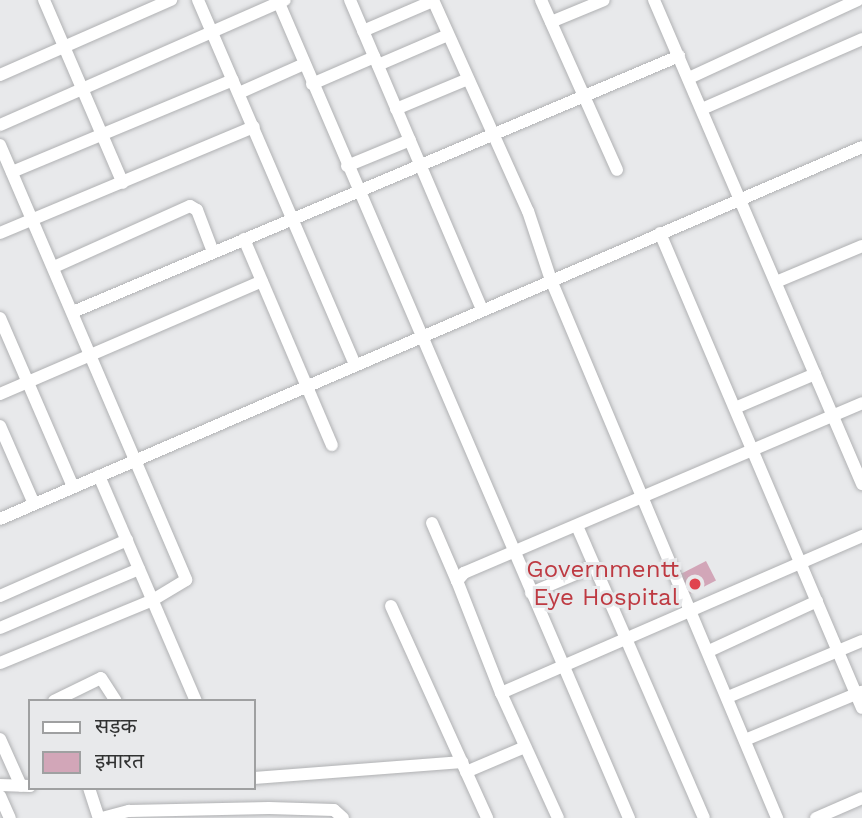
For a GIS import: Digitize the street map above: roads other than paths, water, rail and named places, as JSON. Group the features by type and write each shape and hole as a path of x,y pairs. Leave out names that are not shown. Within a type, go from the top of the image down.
{"street":[{"path":"44,0 123,183"},
{"path":"0,75 171,0"},
{"path":"198,0 294,217 355,365"},
{"path":"350,0 482,310"},
{"path":"541,0 617,170"},
{"path":"551,22 604,0"},
{"path":"654,0 862,484"},
{"path":"688,78 858,0"},
{"path":"0,125 282,1 312,84 419,337 629,818"},
{"path":"363,31 433,1 528,211 551,280 777,818"},
{"path":"312,84 448,35"},
{"path":"702,109 862,39"},
{"path":"73,312 679,56"},
{"path":"12,172 102,136 304,64"},
{"path":"397,109 468,79"},
{"path":"0,233 254,127"},
{"path":"347,166 410,140"},
{"path":"0,145 186,575 184,584 153,600 0,663"},
{"path":"0,519 862,147"},
{"path":"54,267 190,206 197,210 213,252"},
{"path":"660,233 838,650 859,693 862,708"},
{"path":"244,239 332,445"},
{"path":"776,282 862,246"},
{"path":"0,394 262,281"},
{"path":"0,318 73,487"},
{"path":"735,408 816,374"},
{"path":"457,581 464,573 513,551 862,403"},
{"path":"0,426 34,504"},
{"path":"99,476 195,699"},
{"path":"432,523 501,693 558,818"},
{"path":"577,526 704,818"},
{"path":"501,693 800,560 862,536"},
{"path":"0,596 127,540"},
{"path":"531,593 595,566"},
{"path":"0,628 139,569"},
{"path":"709,651 817,601"},
{"path":"391,606 487,818"},
{"path":"728,697 862,641"},
{"path":"58,699 101,678 115,699"},
{"path":"745,740 859,693"},
{"path":"0,738 25,786 0,785"},
{"path":"256,778 464,767 525,747"},
{"path":"90,790 101,818 121,812 156,815 334,810 343,818"},
{"path":"0,796 10,818"},
{"path":"816,818 862,798"}],"place":[{"name":"Governmentt Eye Hospital","path":"695,584"}]}
